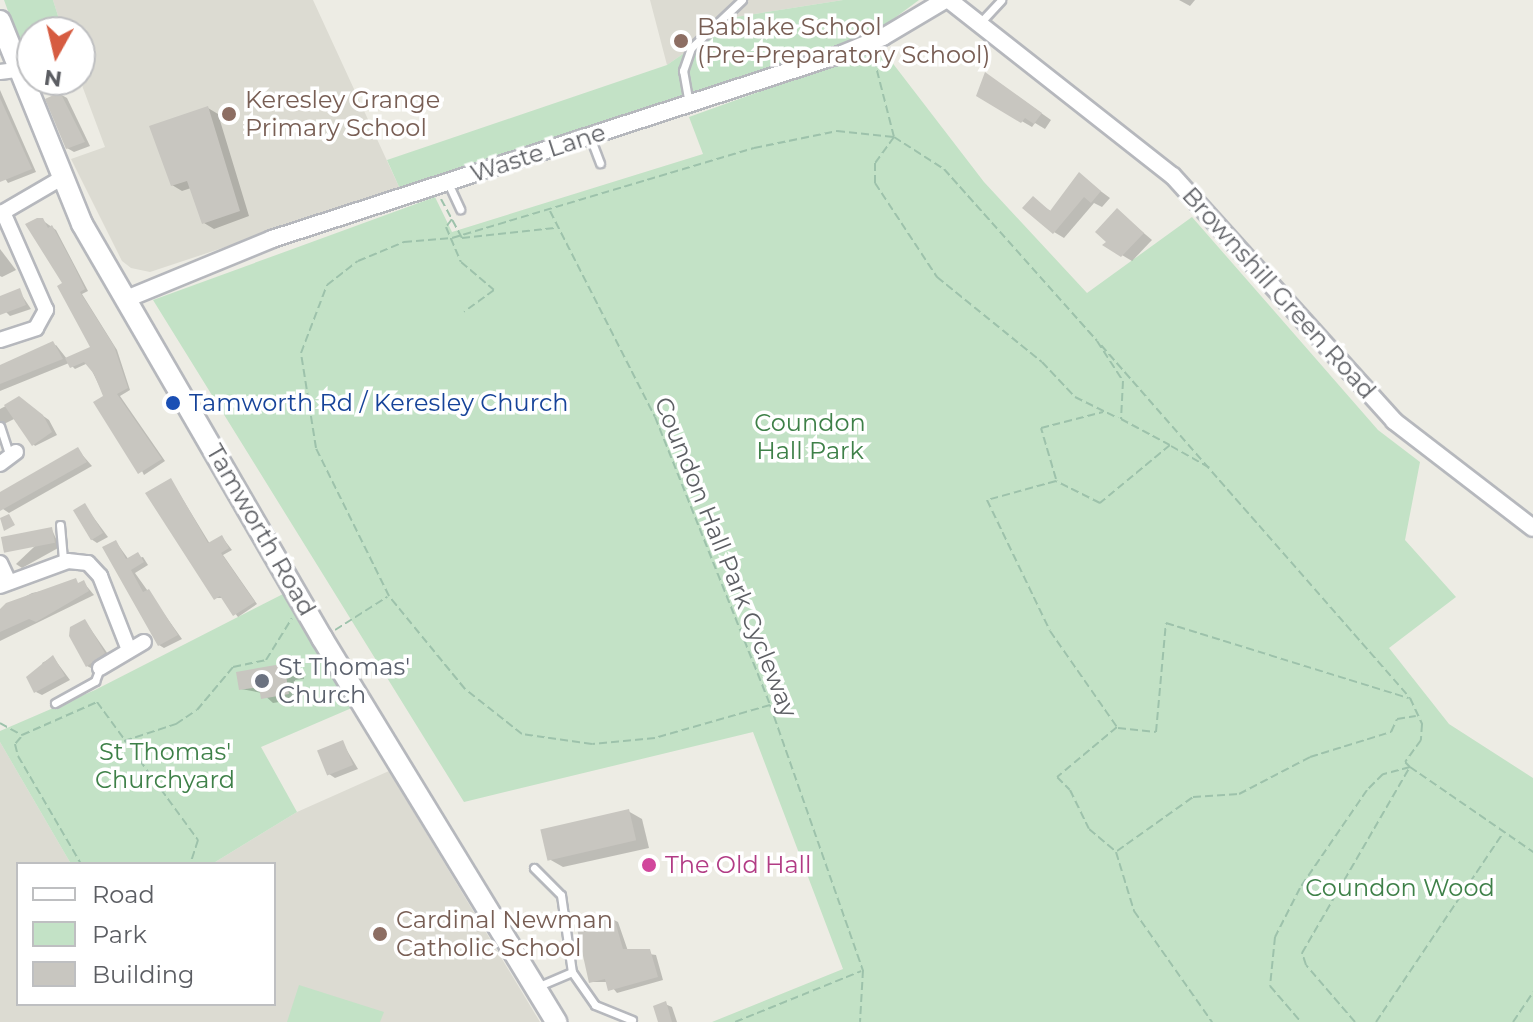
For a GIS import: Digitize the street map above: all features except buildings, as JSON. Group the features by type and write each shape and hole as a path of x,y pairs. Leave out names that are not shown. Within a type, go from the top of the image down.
{"main road":[{"name":"Tamworth Road","path":"0,21 8,71 60,179 126,299 322,638 556,1022"}],"street":[{"name":"Waste Lane","path":"126,299 272,239 590,137 868,43 947,0"},
{"name":"Brownshill Green Road","path":"947,0 977,27 1173,176 1394,421 1533,528"},
{"path":"0,340 40,325 47,303 1,213 60,179"},
{"path":"0,563 5,584 63,563 82,561 97,571 129,650"},
{"path":"100,668 144,642"}],"lane":[{"path":"689,104 685,60 742,0"},
{"path":"977,27 1001,0"},
{"path":"590,137 600,163"},
{"path":"442,185 460,209"},
{"path":"0,426 9,458"},
{"path":"60,525 63,563"},
{"path":"55,703 95,681 100,668"},
{"path":"534,868 561,895 572,972 595,1005 632,1020"},
{"path":"535,988 572,972"}],"path":[{"path":"868,43 894,137"},
{"path":"770,705 655,738 592,744 522,734 465,689 389,596 316,448 301,353 327,285 358,261 404,242 452,238 767,145 837,131 894,137 944,169 1215,471 1410,698 1418,716 1421,740 1405,762 1533,852"},
{"path":"894,137 875,163 875,183 937,277 1042,362 1075,397 1215,471"},
{"path":"442,185 452,219 461,235"},
{"name":"Coundon Hall Park Cycleway","path":"549,210 655,417 770,705 863,970 860,1022"},
{"path":"452,219 446,227 461,262 494,290 464,312"},
{"path":"461,235 482,238 519,229 556,228"},
{"path":"1097,341 1123,381 1121,419"},
{"path":"1056,481 1041,428 1105,412"},
{"path":"1117,727 1050,631 987,500 1056,481 1100,503 1170,445"},
{"path":"322,638 389,596"},
{"path":"124,741 176,724 197,710 233,667 266,660 295,615 301,625"},
{"path":"1212,1022 1134,911 1116,852 1089,829 1070,790 1057,777 1117,727 1156,732 1166,623 1410,698"},
{"path":"80,862 18,756 15,744 22,735 97,702 198,840 191,862"},
{"path":"1116,852 1193,797 1239,794 1310,757 1391,732 1397,719 1418,716"},
{"path":"0,723 22,735"},
{"path":"1301,1022 1270,986 1275,937 1300,888 1367,790 1383,774 1410,767"},
{"path":"1355,1022 1306,965 1302,953 1410,767"},
{"path":"1376,1022 1504,832"},
{"path":"735,1022 863,970"},
{"path":"1513,1022 1533,992"}],"shaded area":[{"name":"Keresley Grange Primary School","path":"53,0 313,0 400,189 150,272 131,268 122,261 71,159 105,147 86,96 96,96 96,16 58,16"},
{"name":"Bablake School (Pre-Preparatory School)","path":"650,0 843,0 736,17 667,65"},
{"name":"Cardinal Newman Catholic School","path":"0,742 70,862 16,862 16,1006 276,1006 276,862 215,862 297,812 389,771 540,1022 0,1022"}],"green space":[{"path":"4,0 53,0 58,16 16,16 16,33"},
{"path":"843,0 919,0 873,34 400,189 387,160 667,65 736,17"},
{"name":"Coundon Hall Park","path":"881,48 984,182 1087,293 1192,217 1378,430 1420,462 1405,540 1456,597 1389,648 1449,724 1533,778 1533,1022 712,1022 843,969 753,732 464,802 153,300 435,197 452,232 703,154 689,117"},
{"name":"St Thomas' Churchyard","path":"285,593 354,707 261,747 297,812 215,862 70,862 0,742 0,731 95,690"},
{"path":"299,985 384,1012 380,1022 287,1022"}],"place":[{"name":"Bablake School (Pre-Preparatory School)","path":"681,41"},
{"name":"Keresley Grange Primary School","path":"229,114"},
{"name":"Tamworth Rd / Keresley Church","path":"173,403"},
{"name":"St Thomas' Church","path":"262,681"},
{"name":"The Old Hall","path":"649,865"},
{"name":"Cardinal Newman Catholic School","path":"380,934"}],"park label":[{"name":"Coundon Wood","path":"1400,888"}]}
